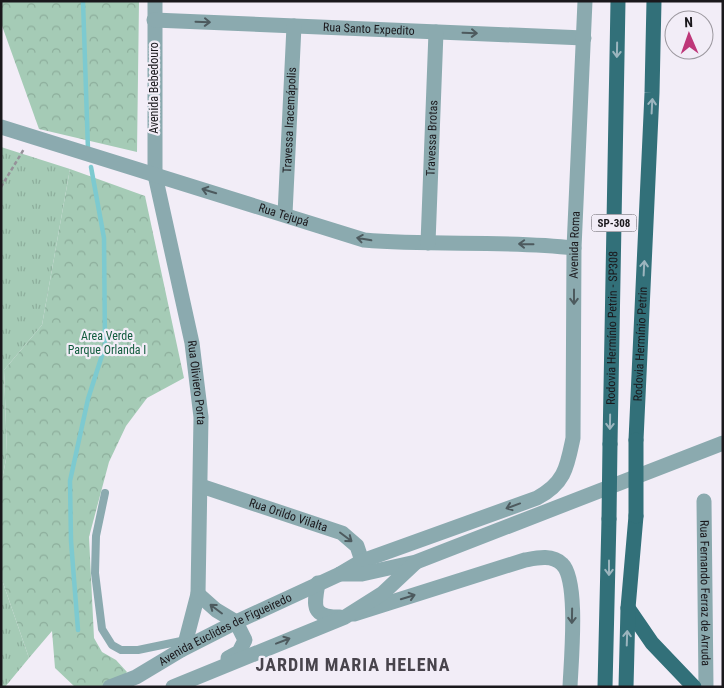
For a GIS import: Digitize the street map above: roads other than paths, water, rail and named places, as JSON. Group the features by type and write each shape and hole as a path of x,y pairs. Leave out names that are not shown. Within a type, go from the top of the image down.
{"main road":[{"name":"Rodovia Hermínio Petrin - SP308","path":"605,687 618,1"},
{"name":"Rodovia Hermínio Petrin","path":"626,687 628,608 636,516 636,440 652,93 654,1"},
{"path":"628,608 652,643 694,687"}],"street":[{"name":"Avenida Bebedouro","path":"155,1 155,175"},
{"name":"Avenida Roma","path":"556,484 562,478 567,467 573,438 574,248 585,1"},
{"name":"Rua Santo Expedito","path":"154,20 584,38"},
{"name":"Travessa Iracemápolis","path":"285,214 294,26"},
{"name":"Travessa Brotas","path":"428,243 436,32"},
{"name":"Rua Tejupá","path":"1,127 364,240 531,244 574,248"},
{"name":"Rua Oliviero Porta","path":"155,175 192,343 202,418 198,594 184,645"},
{"path":"318,583 315,601 316,611 329,617 345,617 383,593 416,562 723,443"},
{"name":"Avenida Euclides de Figueiredo","path":"110,687 136,677 184,645 340,574 362,561 537,498 556,484"},
{"name":"Rua Orildo Vilalta","path":"201,486 342,533 356,546 362,561"},
{"name":"Rua Fernando Ferraz de Arruda","path":"704,501 706,687"},
{"path":"213,669 345,617 525,560 541,557 561,562 571,581 570,687"},
{"name":"Avenida Euclides de Figueiredo","path":"340,574 362,574 416,562"},
{"path":"173,687 191,683 213,669 239,652 245,640 236,622 216,610 198,594"}],"lane":[{"path":"105,493 96,536 95,573 102,630 112,645 121,650 184,645"}],"waterway":[{"path":"83,1 88,150"},
{"path":"78,630 71,541 70,481 88,399 105,346 104,238 91,167"}],"district":[{"name":"JARDIM MARIA HELENA","path":"353,665"}],"park label":[{"name":"Area Verde Parque Orlanda I","path":"107,343"}]}
